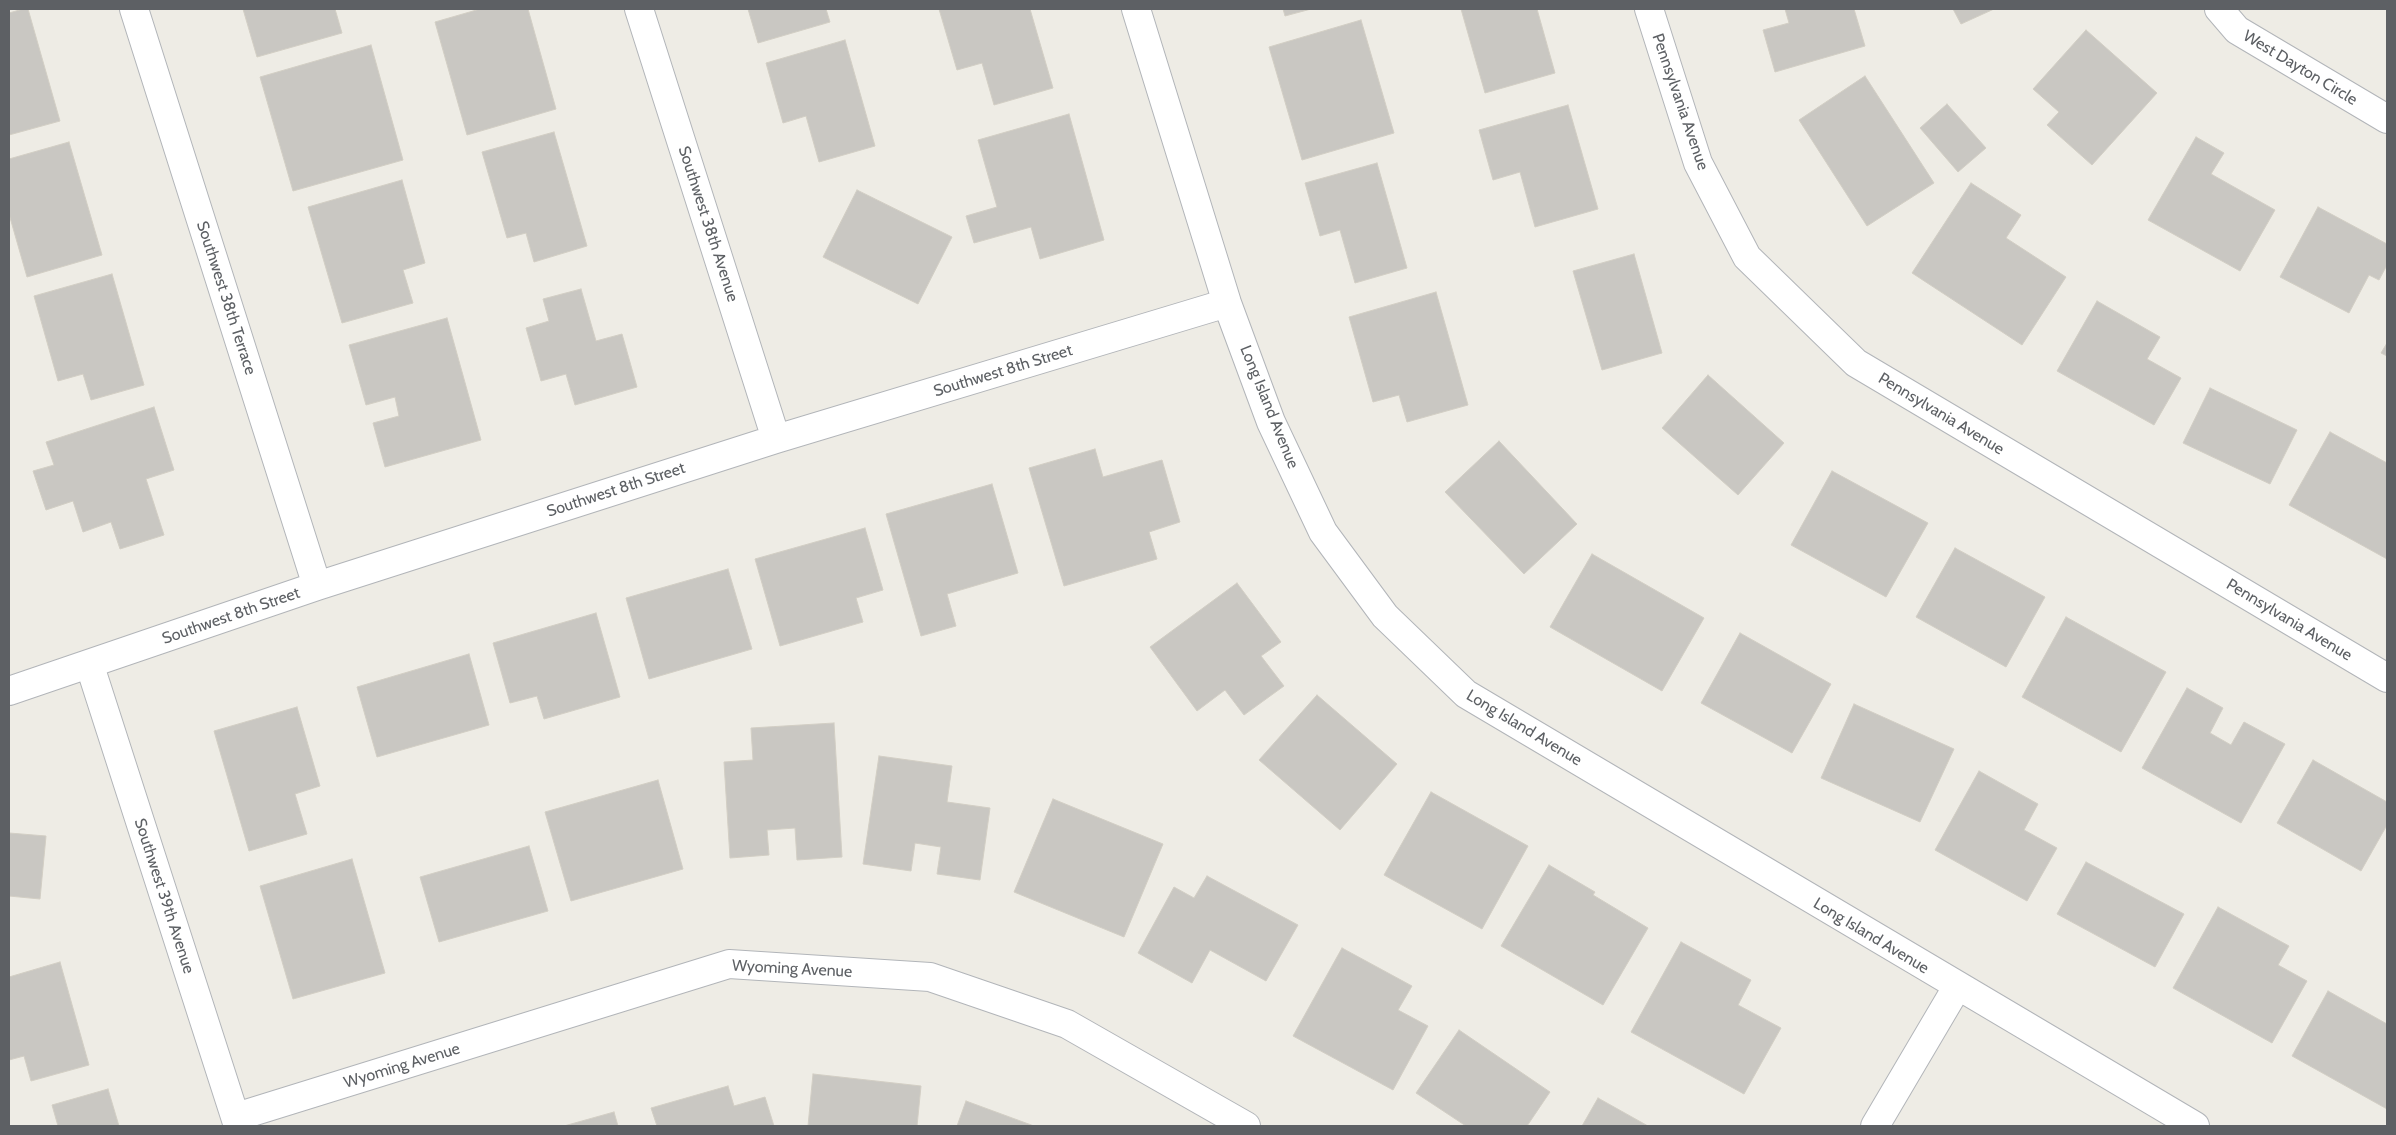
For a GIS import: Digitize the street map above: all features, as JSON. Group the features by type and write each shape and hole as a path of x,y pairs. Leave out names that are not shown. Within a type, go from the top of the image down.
{"street":[{"name":"Southwest 38th Terrace","path":"134,9 318,586"},
{"name":"Southwest 38th Avenue","path":"639,9 776,439"},
{"name":"Long Island Avenue","path":"1136,9 1227,302 1272,422 1323,532 1385,616 1466,694 1957,987 2195,1126"},
{"name":"Pennsylvania Avenue","path":"1649,9 1698,163 1747,257 1856,364 2387,678"},
{"name":"West Dayton Circle","path":"2219,9 2237,30 2387,119"},
{"name":"Southwest 8th Street","path":"9,692 90,666 318,586 776,439 1227,302"},
{"name":"Southwest 39th Avenue","path":"90,666 237,1122"},
{"name":"Wyoming Avenue","path":"237,1122 728,964 930,977 1067,1024 1246,1126"},
{"path":"1875,1126 1957,987"}],"building":[{"path":"28,9 60,121 9,135 9,13"},
{"path":"243,9 335,9 342,33 257,57"},
{"path":"480,9 528,9 556,109 467,135 435,22"},
{"path":"748,9 826,9 830,22 758,43"},
{"path":"939,9 1030,9 1053,88 994,105 982,63 957,70"},
{"path":"1283,9 1311,9 1285,16"},
{"path":"1461,9 1537,9 1555,73 1485,93"},
{"path":"1785,9 1854,9 1865,46 1775,72 1763,30 1789,23"},
{"path":"1953,9 1994,9 1961,24"},
{"path":"1361,20 1394,133 1302,160 1269,47"},
{"path":"2086,30 2157,93 2092,165 2047,125 2059,112 2033,89"},
{"path":"845,40 875,146 819,162 806,116 783,123 766,63"},
{"path":"371,45 403,160 293,191 260,77"},
{"path":"1865,76 1934,183 1867,226 1799,120"},
{"path":"1947,104 1986,148 1958,172 1920,128"},
{"path":"1568,105 1598,209 1535,227 1520,172 1493,180 1479,130"},
{"path":"1069,114 1104,240 1040,259 1031,227 974,243 966,216 997,207 978,140"},
{"path":"554,132 587,246 534,262 526,233 507,238 482,152"},
{"path":"2196,137 2224,153 2211,174 2275,210 2240,271 2148,220"},
{"path":"69,142 102,255 27,277 9,214 9,159"},
{"path":"1377,163 1407,268 1355,283 1340,230 1320,236 1305,183"},
{"path":"402,180 425,263 403,270 413,303 342,323 308,207"},
{"path":"1971,183 2021,215 2006,238 2066,277 2022,345 1912,273"},
{"path":"857,190 952,237 918,304 823,257"},
{"path":"2318,207 2387,244 2387,265 2379,280 2369,275 2349,313 2280,277"},
{"path":"1634,254 1662,353 1602,370 1573,271"},
{"path":"112,274 144,385 91,400 83,374 58,381 34,296"},
{"path":"581,289 596,341 622,334 637,387 575,405 566,374 541,381 526,328 549,321 543,299"},
{"path":"1436,292 1468,405 1407,422 1399,395 1373,402 1349,317"},
{"path":"2097,301 2160,337 2147,359 2181,378 2154,425 2057,371"},
{"path":"447,318 481,440 385,467 373,423 399,416 395,397 366,405 349,345"},
{"path":"2387,343 2387,356 2381,353"},
{"path":"1708,375 1784,443 1738,495 1662,428"},
{"path":"2210,388 2297,430 2270,484 2183,443"},
{"path":"154,407 174,470 146,479 164,535 120,549 111,522 83,532 73,501 46,510 33,471 54,465 46,442"},
{"path":"2330,432 2387,463 2387,559 2289,505"},
{"path":"1499,441 1577,524 1524,574 1445,492"},
{"path":"1095,449 1103,477 1162,460 1180,522 1149,532 1157,559 1064,586 1029,468"},
{"path":"1832,471 1928,523 1886,597 1791,545"},
{"path":"992,484 1018,573 947,594 956,626 921,636 886,514"},
{"path":"865,528 883,590 856,598 863,622 780,646 755,559"},
{"path":"1955,548 2045,597 2006,667 1916,617"},
{"path":"1592,554 1704,618 1662,691 1550,627"},
{"path":"728,569 752,649 649,679 626,598"},
{"path":"1237,583 1281,642 1261,656 1284,686 1244,715 1225,690 1197,711 1150,647"},
{"path":"596,613 620,697 544,719 537,696 510,703 493,643"},
{"path":"2066,617 2166,672 2121,752 2022,697"},
{"path":"1740,633 1831,684 1792,753 1701,703"},
{"path":"469,654 489,725 377,757 357,687"},
{"path":"2187,688 2223,708 2210,733 2231,745 2244,722 2285,744 2241,823 2142,768"},
{"path":"1317,695 1397,764 1340,830 1259,760"},
{"path":"1854,704 1954,749 1920,822 1821,778"},
{"path":"297,707 320,786 295,794 307,834 249,851 214,731"},
{"path":"834,723 842,857 797,860 795,828 767,830 769,855 730,858 724,762 753,760 751,728"},
{"path":"879,756 952,766 947,802 990,808 980,880 937,874 941,847 915,843 911,871 863,864"},
{"path":"2313,760 2387,802 2387,825 2361,871 2277,823"},
{"path":"1979,771 2038,804 2024,830 2057,848 2027,901 1935,850"},
{"path":"658,780 683,869 571,901 545,812"},
{"path":"1431,792 1528,846 1482,929 1384,875"},
{"path":"1053,799 1163,844 1124,937 1014,892"},
{"path":"9,833 46,836 40,899 9,896"},
{"path":"529,846 548,911 439,942 420,877"},
{"path":"352,859 385,973 293,999 260,886"},
{"path":"2086,862 2184,914 2155,967 2057,914"},
{"path":"1549,865 1595,892 1593,895 1648,928 1603,1005 1501,946"},
{"path":"1207,876 1298,925 1266,981 1210,950 1192,983 1138,953 1174,887 1194,898"},
{"path":"2218,907 2289,946 2278,965 2307,981 2272,1043 2173,988"},
{"path":"1681,942 1751,980 1738,1005 1781,1028 1744,1094 1631,1032"},
{"path":"1342,948 1412,986 1398,1010 1428,1026 1393,1090 1293,1036"},
{"path":"60,962 89,1065 31,1081 24,1056 9,1060 9,977"},
{"path":"2328,991 2387,1024 2387,1109 2292,1056"},
{"path":"1459,1030 1550,1092 1527,1126 1466,1126 1416,1093"},
{"path":"813,1074 921,1086 917,1126 808,1126"},
{"path":"728,1086 734,1106 765,1097 774,1126 657,1126 651,1108"},
{"path":"108,1089 119,1126 58,1126 52,1105"},
{"path":"1598,1098 1648,1126 1582,1126"},
{"path":"966,1101 1034,1126 957,1126"},
{"path":"614,1112 618,1126 564,1126"}]}
